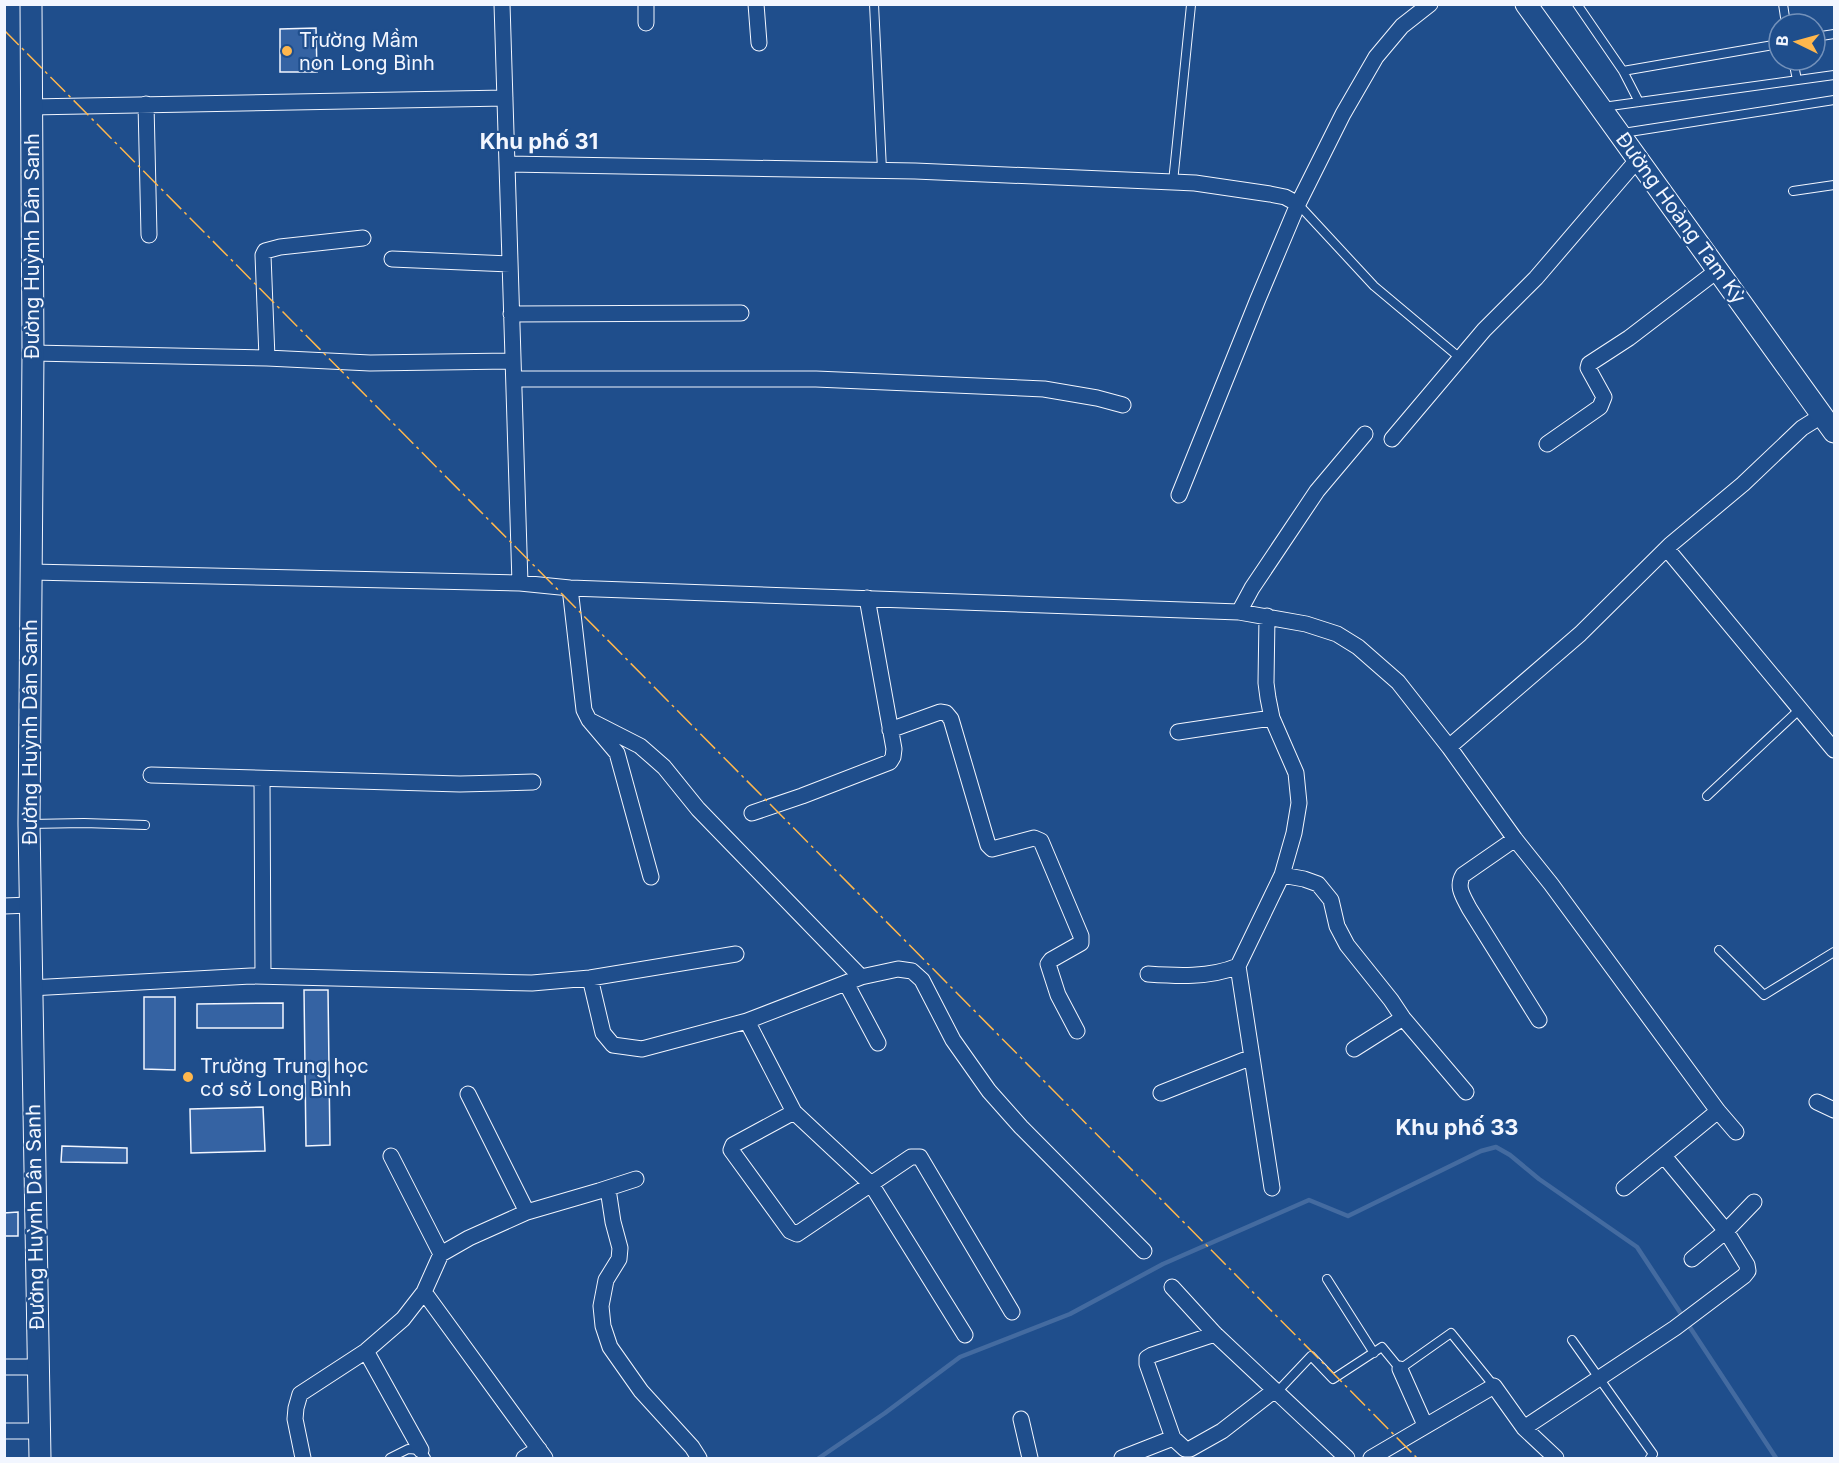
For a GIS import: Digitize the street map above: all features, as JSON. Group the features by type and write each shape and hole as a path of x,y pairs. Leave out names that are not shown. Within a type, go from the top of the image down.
{"street":[{"name":"Đường Huỳnh Dân Sanh","path":"31,4 33,353 30,988 40,1458"},
{"path":"502,4 520,583"},
{"path":"645,4 646,23"},
{"path":"756,4 759,43"},
{"path":"1179,495 1298,204 1343,114 1376,57 1402,27 1430,4"},
{"name":"Đường Hoàng Tam Kỳ","path":"1526,4 1829,424"},
{"path":"31,106 505,98"},
{"path":"146,104 149,235"},
{"path":"1392,439 1484,330 1536,278 1638,159"},
{"path":"507,164 882,170 1195,183 1278,195 1298,204"},
{"path":"267,358 263,255 265,250 363,238"},
{"path":"392,259 510,264"},
{"path":"1547,444 1603,403 1604,397 1588,368 1589,364 1629,338 1718,270"},
{"path":"511,314 741,313"},
{"path":"33,353 267,358 389,364 513,361"},
{"path":"514,379 816,379 1044,389 1124,405"},
{"path":"1449,747 1580,634 1667,549 1743,484 1802,428 1829,424"},
{"path":"1239,612 1252,588 1317,491 1365,434"},
{"path":"1667,549 1834,750"},
{"path":"32,572 520,583 570,588 1239,612 1306,624 1337,634 1358,647 1398,682 1736,1132"},
{"path":"570,588 584,710 589,720 617,753 651,877"},
{"path":"752,813 890,762 894,757 867,598"},
{"path":"1267,616 1266,683 1272,718 1296,773 1299,803 1294,833 1282,875 1238,966 1272,1188"},
{"path":"890,730 940,712 946,713 951,719 988,845 992,849 1034,838 1041,841 1081,936 1081,944 1051,960 1048,964 1058,995 1077,1031"},
{"path":"1178,732 1272,718"},
{"path":"589,720 640,747 664,768 698,809 861,977"},
{"path":"151,775 460,784 533,782"},
{"path":"262,778 263,976"},
{"path":"1515,839 1463,875 1459,882 1460,890 1539,1020"},
{"path":"1282,875 1318,884 1331,900 1337,926 1347,945 1403,1018 1466,1092"},
{"path":"4,906 30,905"},
{"path":"30,988 263,976 532,983 590,978 736,954"},
{"path":"1148,974 1203,974 1230,970 1238,966"},
{"path":"590,978 603,1033 613,1045 642,1049 747,1021 861,977 898,969 912,971 922,980 952,1040 989,1091 1021,1127 1143,1251"},
{"path":"846,983 878,1044"},
{"path":"1354,1049 1403,1018"},
{"path":"747,1021 794,1112 871,1184 965,1335"},
{"path":"1161,1093 1252,1057"},
{"path":"468,1094 527,1212"},
{"path":"1817,1102 1834,1110"},
{"path":"1624,1188 1718,1111"},
{"path":"794,1112 733,1145 731,1150 790,1231 797,1234 911,1157 920,1157 1012,1312"},
{"path":"1524,1428 1675,1329 1748,1271 1747,1264 1726,1231 1664,1155"},
{"path":"391,1156 441,1254"},
{"path":"303,1458 296,1419 300,1394 366,1351 404,1319 424,1292 441,1254 527,1212 636,1179"},
{"path":"608,1189 620,1248 619,1259 606,1280 601,1306 603,1326 610,1347 641,1390 692,1447 699,1458"},
{"path":"1692,1259 1726,1231 1754,1202"},
{"path":"1172,1287 1215,1334 1347,1458"},
{"path":"424,1292 542,1454 524,1458"},
{"path":"1215,1334 1147,1358 1147,1364 1173,1438 1185,1449 1190,1449 1222,1431 1276,1391"},
{"path":"366,1351 423,1454"},
{"path":"4,1367 38,1367"},
{"path":"1400,1369 1425,1425"},
{"path":"1371,1458 1494,1386 1524,1428 1556,1458"},
{"path":"1022,1419 1030,1458"},
{"path":"4,1431 40,1431"},
{"path":"1122,1458 1173,1438"}],"lane":[{"path":"874,4 882,170"},
{"path":"1173,182 1191,4"},
{"path":"1577,4 1623,71 1639,102"},
{"path":"1623,71 1767,46"},
{"path":"1795,72 1797,80"},
{"path":"1601,107 1834,75"},
{"path":"1620,134 1834,100"},
{"path":"1792,191 1834,185"},
{"path":"1298,204 1374,286 1460,358"},
{"path":"1707,796 1800,709"},
{"path":"29,824 84,822 145,825"},
{"path":"1719,950 1764,995 1834,952"},
{"path":"1327,1279 1374,1353"},
{"path":"1276,1391 1311,1356 1333,1379 1382,1347 1400,1369 1451,1333 1494,1386"},
{"path":"1572,1340 1653,1454 1650,1458"},
{"path":"390,1458 408,1449 423,1454"}],"building":[{"path":"316,28 317,72 280,72 280,29"},
{"path":"304,990 328,990 330,1145 306,1146"},
{"path":"144,997 175,997 175,1070 144,1069"},
{"path":"283,1003 283,1028 197,1028 197,1004"},
{"path":"263,1107 265,1151 191,1153 190,1109"},
{"path":"62,1146 127,1148 127,1163 61,1162"},
{"path":"18,1212 18,1236 4,1236 4,1213"}],"waterway":[{"path":"819,1458 885,1413 960,1357 1070,1314 1163,1264 1309,1200 1348,1216 1481,1151 1496,1147 1637,1247 1776,1458"}],"power":[{"path":"4,30 1417,1458"}],"place":[{"name":"Trường Mầm non Long Bình","path":"287,51"},
{"name":"Trường Trung học cơ sở Long Bình","path":"188,1077"}],"district":[{"name":"Khu phố 31","path":"539,141"},
{"name":"Khu phố 33","path":"1457,1127"}]}
